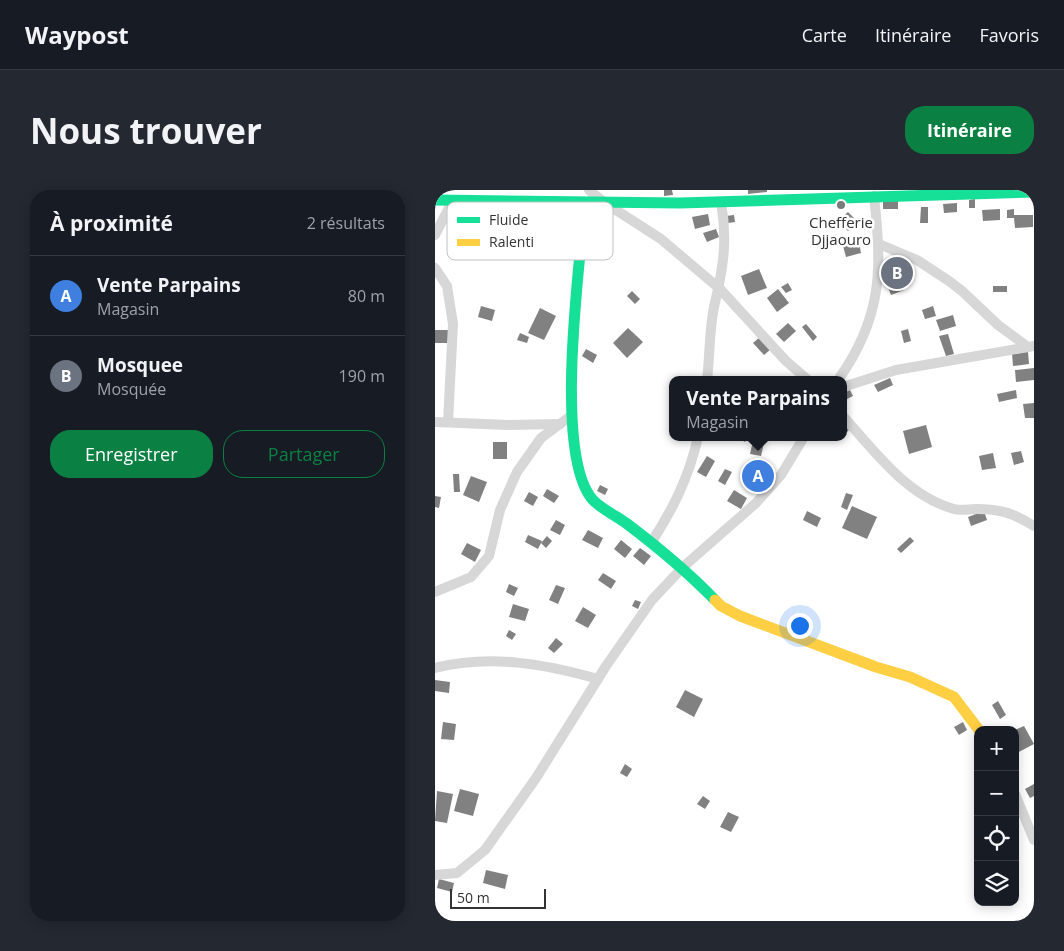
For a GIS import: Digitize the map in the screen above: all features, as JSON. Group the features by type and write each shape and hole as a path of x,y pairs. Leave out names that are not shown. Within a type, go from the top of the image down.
{"street":[{"path":"589,190 603,202"},
{"path":"613,204 808,194 859,193 874,196 1034,192"},
{"path":"841,376 850,364 862,340 873,311 878,278 879,244 874,196"},
{"path":"707,376 714,307 720,289 725,240 724,198"},
{"path":"435,200 452,202"},
{"path":"613,209 661,239 720,289 786,361 803,376"},
{"path":"435,235 447,212"},
{"path":"879,244 917,260 949,281 998,326 1031,347"},
{"path":"580,260 575,322 573,443 581,477 594,502 617,516 683,567 721,606 740,616 782,630 876,667 910,677 955,697 969,713 977,726"},
{"path":"435,268 447,286 453,324 448,422"},
{"path":"847,386 896,370 1031,347"},
{"path":"435,592 471,577 489,556 500,510 517,472 541,438 572,415"},
{"path":"847,420 898,476 910,486 956,510 996,509 1014,514 1034,526"},
{"path":"435,422 508,425 560,424"},
{"path":"651,543 675,506 687,477 697,441"},
{"path":"435,875 457,873 485,850 537,778 598,679 652,600 683,567 750,509 781,475 802,441"},
{"path":"435,668 471,663 515,661 567,670 598,679"},
{"path":"1019,804 1034,840"}],"building":[{"path":"664,190 672,190 673,195 664,196"},
{"path":"748,190 767,190 767,192 748,194"},
{"path":"975,199 975,208 969,208 969,200"},
{"path":"883,200 898,200 898,209 883,209"},
{"path":"957,203 957,212 944,213 943,204"},
{"path":"921,207 928,207 928,223 920,223"},
{"path":"1000,209 1000,220 983,221 982,210"},
{"path":"1014,209 1014,215 1033,215 1033,227 1015,228 1014,218 1007,218 1007,210"},
{"path":"848,212 858,222 848,231 838,221"},
{"path":"708,214 710,225 695,229 692,217"},
{"path":"734,215 735,222 728,223 726,216"},
{"path":"716,229 719,237 707,242 703,233"},
{"path":"859,242 861,253 846,257 843,246"},
{"path":"759,269 767,288 748,295 741,276"},
{"path":"898,274 904,290 891,295 885,279"},
{"path":"788,283 792,290 786,293 781,287"},
{"path":"993,286 1007,286 1007,292 993,292"},
{"path":"778,289 789,303 777,312 767,298"},
{"path":"632,291 640,299 635,304 627,296"},
{"path":"481,306 495,310 492,321 478,317"},
{"path":"933,306 936,316 925,319 922,310"},
{"path":"540,308 556,316 544,340 528,333"},
{"path":"953,315 956,326 940,331 936,320"},
{"path":"788,323 796,331 784,342 776,334"},
{"path":"806,324 817,337 813,341 802,327"},
{"path":"628,328 643,342 627,358 613,343"},
{"path":"908,329 911,341 904,343 901,331"},
{"path":"435,330 448,330 449,343 435,343"},
{"path":"520,333 529,337 527,343 517,340"},
{"path":"948,334 954,354 946,356 939,336"},
{"path":"760,337 771,349 764,355 753,343"},
{"path":"586,349 597,355 593,363 582,356"},
{"path":"1028,352 1029,364 1013,366 1012,353"},
{"path":"1034,368 1034,380 1016,382 1015,370"},
{"path":"890,378 893,385 878,392 874,385"},
{"path":"850,390 853,396 847,399 847,392"},
{"path":"1016,390 1017,398 999,402 997,394"},
{"path":"1034,403 1034,418 1025,418 1023,404"},
{"path":"926,425 932,447 909,454 903,431"},
{"path":"753,441 764,443 761,456 750,454"},
{"path":"493,442 507,442 507,459 493,459"},
{"path":"1021,451 1024,462 1014,465 1011,453"},
{"path":"993,453 996,468 982,470 979,456"},
{"path":"707,456 715,461 706,477 697,472"},
{"path":"725,469 732,472 725,485 718,481"},
{"path":"760,471 768,478 760,488 752,481"},
{"path":"453,474 459,474 460,492 454,492"},
{"path":"471,476 487,482 479,502 463,495"},
{"path":"600,485 608,489 605,495 597,491"},
{"path":"547,489 559,496 554,503 543,496"},
{"path":"734,490 747,498 741,509 727,501"},
{"path":"529,492 538,497 533,506 524,501"},
{"path":"846,493 853,495 847,510 841,507"},
{"path":"435,496 441,497 439,508 435,507"},
{"path":"852,506 877,517 867,539 842,528"},
{"path":"807,511 821,518 817,527 803,520"},
{"path":"984,511 987,520 971,526 968,517"},
{"path":"556,520 565,525 560,535 550,530"},
{"path":"588,530 603,538 598,548 582,540"},
{"path":"528,535 542,541 538,549 525,542"},
{"path":"547,536 552,541 546,548 541,543"},
{"path":"910,537 914,541 901,553 897,549"},
{"path":"621,540 632,549 625,558 614,549"},
{"path":"467,543 481,550 475,562 461,554"},
{"path":"640,548 651,556 644,565 633,556"},
{"path":"603,573 616,581 611,589 598,580"},
{"path":"509,584 518,588 514,596 506,592"},
{"path":"556,585 565,588 558,604 549,600"},
{"path":"635,600 641,602 638,609 632,606"},
{"path":"513,604 529,609 525,621 509,617"},
{"path":"583,607 596,615 588,628 575,621"},
{"path":"509,630 516,634 512,640 506,636"},
{"path":"556,638 563,644 554,653 548,648"},
{"path":"435,680 450,682 449,693 435,691"},
{"path":"685,690 703,699 694,717 676,707"},
{"path":"998,701 1006,715 1000,719 992,705"},
{"path":"443,722 456,724 454,740 441,739"},
{"path":"963,722 967,730 959,735 954,727"},
{"path":"1024,726 1034,744 1019,752 1019,728"},
{"path":"625,764 632,769 627,777 620,773"},
{"path":"1034,784 1034,796 1030,798 1025,789"},
{"path":"460,789 479,794 473,816 454,811"},
{"path":"437,791 453,794 447,823 435,821"},
{"path":"703,796 710,801 705,809 697,804"},
{"path":"728,812 739,817 731,832 720,827"},
{"path":"486,870 508,875 505,889 483,883"},
{"path":"439,879 454,883 452,892 437,888"}],"traffic: fast":[{"path":"613,202 680,203 1034,192"},
{"path":"435,200 598,202"},
{"path":"580,260 572,360 572,405 575,447 582,480 595,502 661,550 715,600"}],"traffic: slow":[{"path":"715,600 721,606 740,616 876,667 910,677 954,697 976,726"}],"place":[{"name":"Chefferie Djjaouro","path":"841,205"},
{"name":"Mosquee","path":"897,273"},
{"name":"Vente Parpains","path":"758,476"}]}
